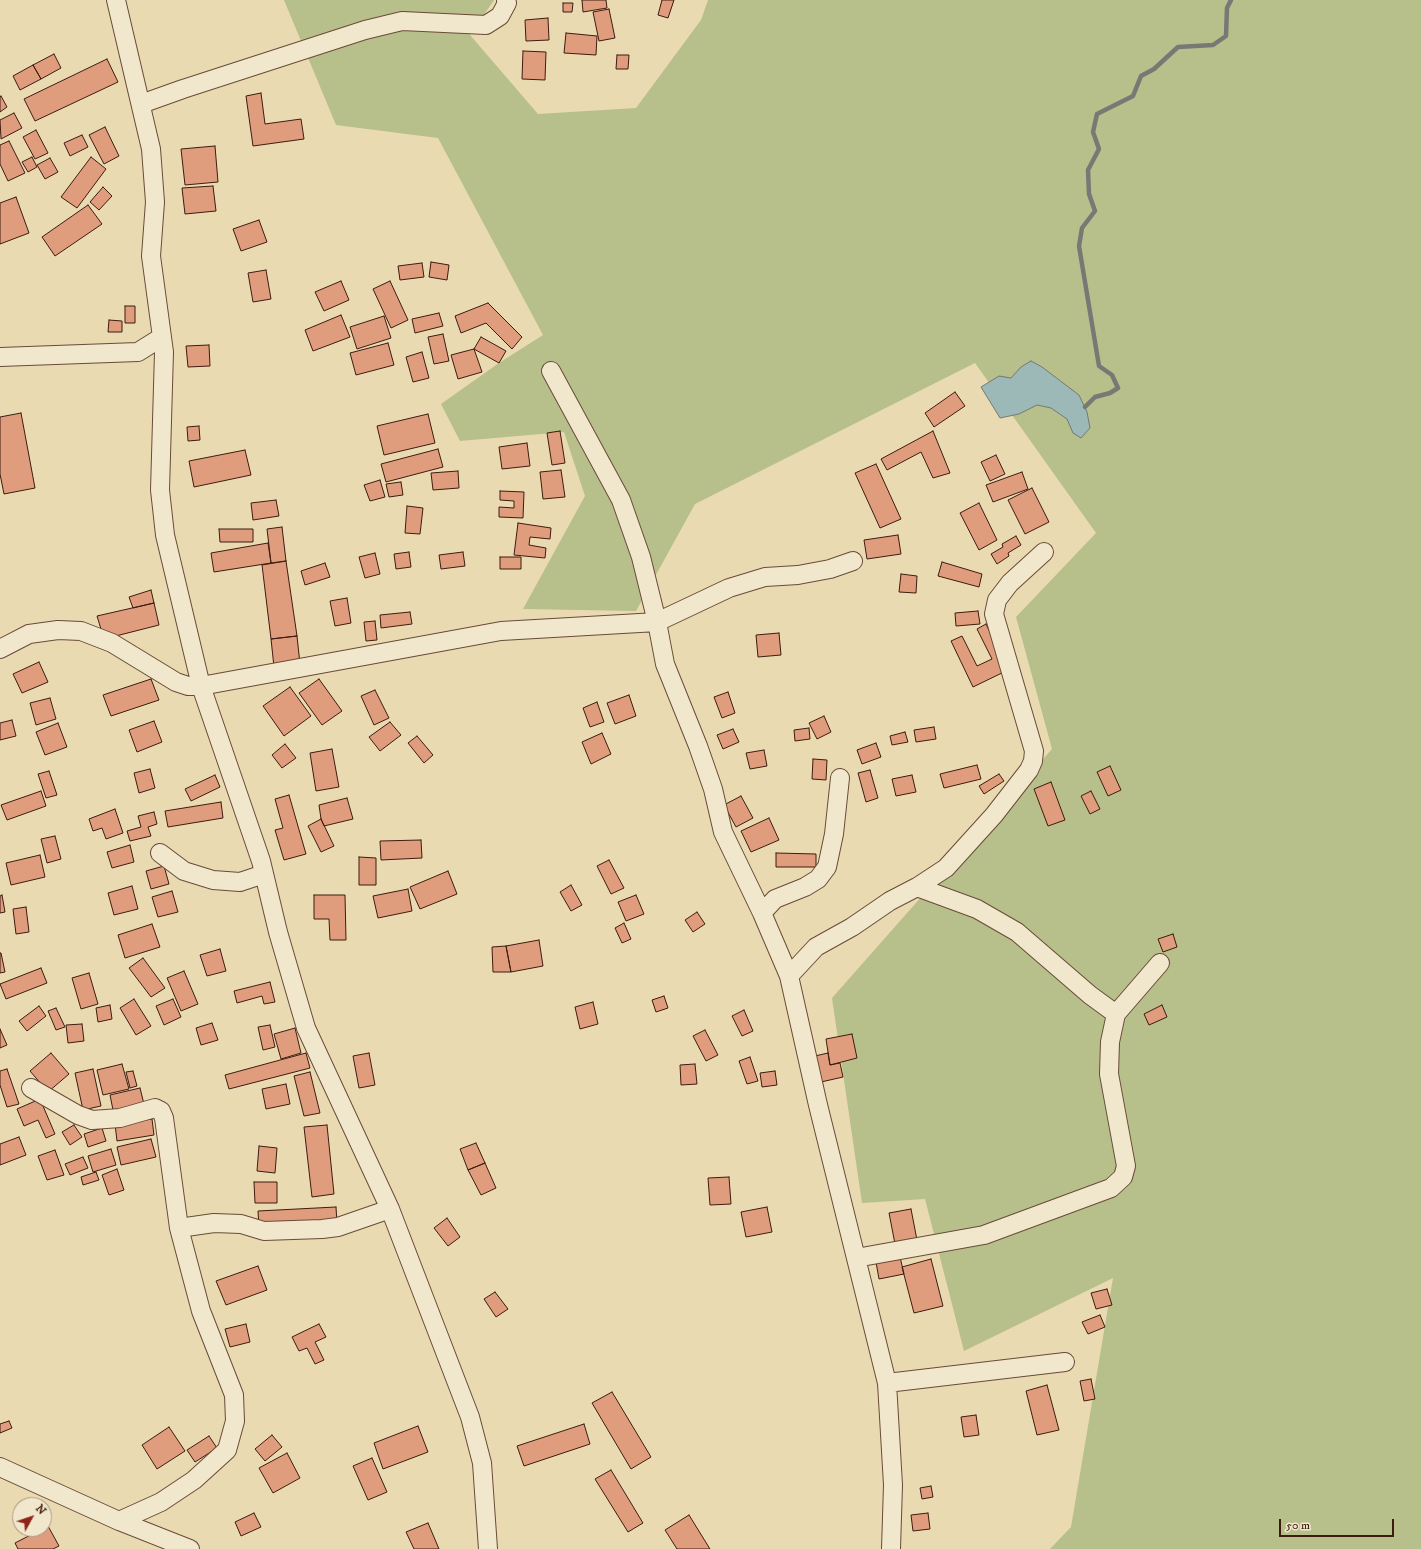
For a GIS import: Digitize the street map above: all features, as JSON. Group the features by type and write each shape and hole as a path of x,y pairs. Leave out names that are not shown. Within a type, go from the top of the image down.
{"street":[{"path":"116,0 151,149 155,202 151,256 164,352 160,490 165,536 201,686 264,874 278,932 306,1028 390,1209 470,1417 482,1463 488,1549"},
{"path":"141,104 358,33 402,22 486,25 500,16 507,4 506,0"},
{"path":"0,357 138,352 162,336"},
{"path":"138,352 163,376"},
{"path":"551,371 621,500 641,557 657,622 665,664 698,746 713,789 723,832 762,913 788,976 887,1383 893,1485 891,1549"},
{"path":"788,976 816,947 852,927 890,901 917,887 946,868 994,816 1029,770 1033,761 1034,751 1027,722 994,614 997,600 1010,583 1044,552"},
{"path":"0,649 29,634 58,630 81,631 112,644 176,682 188,686 201,686 501,631 657,622 728,588 765,577 798,575 830,569 853,561"},
{"path":"762,913 775,899 805,887 818,879 827,867 834,834 840,778"},
{"path":"160,853 184,870 213,880 240,882 264,874"},
{"path":"917,887 977,909 1017,932 1090,995 1116,1014"},
{"path":"856,1258 984,1235 1111,1188 1123,1177 1126,1166 1109,1074 1110,1042 1116,1014 1160,963"},
{"path":"31,1088 78,1115 92,1120 120,1118 155,1108 161,1111 164,1118 179,1228 201,1311 234,1395 235,1421 227,1450 194,1480 161,1502 119,1521"},
{"path":"179,1228 214,1223 241,1224 264,1231 322,1229 338,1227 390,1209"},
{"path":"887,1383 1065,1362"},
{"path":"0,1467 119,1521 190,1549"}],"green space":[{"path":"284,0 494,0 470,35 538,114 636,108 701,20 708,0 1421,0 1421,1549 1050,1549 1071,1527 1113,1278 964,1351 925,1199 862,1203 832,998 1052,749 1016,617 1096,533 975,363 695,504 636,611 523,609 585,496 564,432 460,441 441,404 499,363 543,335 438,138 336,125"}],"water":[{"path":"1031,361 1042,367 1079,395 1087,412 1090,428 1081,438 1073,433 1067,419 1051,408 1037,405 1019,414 1000,418 981,387 999,376 1011,378 1021,367"}],"building":[{"path":"582,0 606,0 607,8 583,12"},
{"path":"662,0 674,0 668,18 658,15"},
{"path":"563,3 573,3 572,12 563,12"},
{"path":"609,9 615,38 599,41 593,12"},
{"path":"548,18 549,40 526,41 525,20"},
{"path":"566,33 597,36 596,55 564,53"},
{"path":"523,51 546,52 545,80 522,79"},
{"path":"54,54 61,68 41,79 33,65"},
{"path":"617,55 629,55 628,69 616,69"},
{"path":"107,59 118,82 35,121 24,99"},
{"path":"33,65 41,79 20,90 13,76"},
{"path":"261,93 265,124 301,119 304,139 253,146 246,96"},
{"path":"1,96 7,107 0,112 0,97"},
{"path":"14,113 22,128 1,139 0,120"},
{"path":"105,127 119,156 104,164 89,135"},
{"path":"36,130 48,153 35,159 23,137"},
{"path":"82,135 88,147 70,156 64,143"},
{"path":"9,141 25,173 8,181 0,164 0,145"},
{"path":"215,146 218,182 185,185 181,149"},
{"path":"32,157 37,167 28,172 22,162"},
{"path":"91,157 106,169 77,208 61,197"},
{"path":"50,158 58,172 45,179 37,165"},
{"path":"213,186 216,211 185,214 182,188"},
{"path":"103,187 112,196 99,210 90,202"},
{"path":"16,197 29,233 0,244 0,203"},
{"path":"88,205 102,224 55,256 42,237"},
{"path":"259,220 267,242 241,251 233,229"},
{"path":"431,262 449,265 447,280 429,277"},
{"path":"422,263 424,277 400,280 398,266"},
{"path":"266,270 271,299 253,302 248,273"},
{"path":"341,281 349,300 324,311 315,292"},
{"path":"390,281 408,320 391,328 373,289"},
{"path":"488,303 522,337 512,349 486,323 461,333 455,316"},
{"path":"125,306 135,306 135,323 125,323"},
{"path":"439,313 443,326 415,333 412,319"},
{"path":"341,315 350,337 313,351 305,330"},
{"path":"384,316 391,338 357,349 350,327"},
{"path":"109,320 122,321 122,332 108,332"},
{"path":"443,334 449,361 434,364 428,337"},
{"path":"481,337 506,351 499,363 474,349"},
{"path":"388,343 394,365 356,375 350,353"},
{"path":"209,345 210,366 188,367 186,346"},
{"path":"474,349 482,372 458,379 451,355"},
{"path":"422,352 429,378 413,382 406,357"},
{"path":"955,392 965,406 934,427 925,413"},
{"path":"21,413 35,488 4,494 0,474 0,417"},
{"path":"428,414 435,443 384,455 377,426"},
{"path":"199,426 200,440 188,441 187,427"},
{"path":"560,431 565,463 552,465 547,433"},
{"path":"933,431 950,473 933,478 921,452 887,470 881,459"},
{"path":"527,443 530,466 502,469 499,447"},
{"path":"438,449 443,467 386,482 381,464"},
{"path":"245,450 251,475 194,487 189,461"},
{"path":"996,455 1005,474 990,481 981,462"},
{"path":"876,464 901,519 880,528 855,473"},
{"path":"561,470 565,497 543,499 540,472"},
{"path":"458,471 459,488 433,490 431,473"},
{"path":"1022,472 1028,489 993,502 986,485"},
{"path":"380,480 385,497 370,501 364,485"},
{"path":"401,482 403,495 389,497 386,484"},
{"path":"1032,488 1049,522 1025,534 1008,500"},
{"path":"500,491 524,492 523,518 499,517 499,507 514,508 514,501 500,500"},
{"path":"276,500 279,516 253,520 251,503"},
{"path":"979,503 997,540 979,550 960,513"},
{"path":"407,506 423,508 420,534 405,533"},
{"path":"518,523 551,528 550,539 530,537 529,545 546,548 545,558 514,555"},
{"path":"282,527 286,561 271,563 267,529"},
{"path":"219,529 253,529 253,542 220,542"},
{"path":"898,535 901,554 867,559 864,540"},
{"path":"1016,536 1021,545 1008,553 1009,556 997,564 991,554 1003,547 1002,544"},
{"path":"268,543 271,563 214,572 211,553"},
{"path":"409,552 411,567 396,569 394,554"},
{"path":"463,552 465,566 441,569 439,555"},
{"path":"375,553 380,574 365,578 359,557"},
{"path":"500,557 521,557 521,569 500,569"},
{"path":"286,561 297,636 271,639 262,565"},
{"path":"942,562 982,574 979,587 938,576"},
{"path":"325,563 330,577 305,585 301,571"},
{"path":"901,574 917,576 916,593 899,592"},
{"path":"151,590 154,603 133,608 129,597"},
{"path":"347,598 351,623 335,626 330,601"},
{"path":"154,603 159,625 104,639 97,616"},
{"path":"978,611 980,624 956,626 955,613"},
{"path":"410,612 412,624 381,628 380,615"},
{"path":"375,621 377,640 366,641 364,622"},
{"path":"986,624 1008,670 973,687 951,641 962,636 977,666 992,659 977,629"},
{"path":"779,633 781,655 758,657 756,635"},
{"path":"297,636 300,664 274,667 271,639"},
{"path":"39,662 48,682 22,693 13,674"},
{"path":"151,679 159,700 111,716 103,695"},
{"path":"319,679 342,711 322,725 299,693"},
{"path":"290,687 311,716 284,736 263,706"},
{"path":"375,690 389,718 374,725 361,696"},
{"path":"728,692 735,713 722,718 714,697"},
{"path":"629,695 636,716 615,724 607,703"},
{"path":"50,698 56,719 36,725 30,703"},
{"path":"597,702 604,722 590,727 583,708"},
{"path":"824,716 831,732 817,739 809,723"},
{"path":"12,720 16,736 0,740 0,723"},
{"path":"154,721 162,742 137,752 129,730"},
{"path":"390,722 401,735 380,751 369,737"},
{"path":"58,723 67,747 45,755 36,732"},
{"path":"934,727 936,739 916,742 914,730"},
{"path":"809,728 810,739 795,741 794,730"},
{"path":"733,729 739,742 723,749 717,735"},
{"path":"905,732 908,742 892,745 890,736"},
{"path":"602,733 611,754 591,764 582,742"},
{"path":"417,736 433,755 424,763 408,743"},
{"path":"876,743 881,757 862,764 857,750"},
{"path":"285,744 296,758 282,768 272,755"},
{"path":"332,749 339,787 316,791 310,753"},
{"path":"764,750 767,766 750,769 746,753"},
{"path":"813,759 827,760 826,780 812,779"},
{"path":"977,765 981,779 944,788 940,774"},
{"path":"1110,766 1121,790 1108,796 1097,772"},
{"path":"150,769 155,788 139,793 134,773"},
{"path":"870,770 878,798 866,802 858,773"},
{"path":"49,771 57,795 46,798 38,774"},
{"path":"999,774 1004,781 984,794 979,786"},
{"path":"215,775 220,787 191,801 185,789"},
{"path":"912,775 916,792 896,796 892,779"},
{"path":"1051,782 1065,820 1048,826 1034,789"},
{"path":"41,791 46,806 7,820 1,805"},
{"path":"1091,791 1100,809 1090,814 1081,796"},
{"path":"289,795 306,854 284,860 275,830 283,828 275,799"},
{"path":"741,796 753,818 736,827 724,805"},
{"path":"347,798 353,819 324,826 321,819 319,805"},
{"path":"221,802 223,818 168,827 165,811"},
{"path":"115,809 123,833 106,839 102,828 93,831 89,819"},
{"path":"154,812 157,824 148,827 151,836 130,841 127,831 141,827 138,816"},
{"path":"769,818 779,840 751,852 741,831"},
{"path":"321,819 334,846 321,852 308,826"},
{"path":"55,836 61,859 47,863 41,839"},
{"path":"421,840 422,858 381,860 380,841"},
{"path":"130,845 134,862 112,868 107,852"},
{"path":"776,853 816,854 816,867 776,867"},
{"path":"40,855 45,877 11,885 6,863"},
{"path":"359,857 376,858 376,885 359,885"},
{"path":"609,860 624,888 611,894 597,866"},
{"path":"164,866 169,884 151,889 146,871"},
{"path":"448,871 457,894 420,909 410,887"},
{"path":"571,885 582,905 571,911 560,892"},
{"path":"132,886 138,909 114,915 108,893"},
{"path":"408,889 412,911 378,918 373,896"},
{"path":"172,891 178,912 158,917 152,897"},
{"path":"2,895 5,912 0,913 0,896"},
{"path":"314,895 345,895 346,940 330,940 329,919 314,919"},
{"path":"636,895 644,914 626,921 618,902"},
{"path":"26,907 29,932 16,934 13,909"},
{"path":"697,912 705,924 693,932 685,920"},
{"path":"624,923 631,939 622,943 615,928"},
{"path":"152,924 160,947 125,958 118,935"},
{"path":"1173,934 1177,947 1163,952 1158,939"},
{"path":"539,940 543,966 511,972 506,946"},
{"path":"506,946 511,972 493,972 492,947"},
{"path":"220,949 226,971 207,976 200,955"},
{"path":"0,953 5,972 0,973"},
{"path":"143,958 165,988 151,997 129,968"},
{"path":"41,968 47,983 6,999 0,984"},
{"path":"184,971 198,1004 181,1011 167,978"},
{"path":"89,973 98,1004 81,1009 72,978"},
{"path":"270,982 275,1002 264,1004 262,996 237,1003 234,991"},
{"path":"664,996 668,1008 656,1012 652,1000"},
{"path":"134,999 151,1026 136,1035 120,1008"},
{"path":"173,999 181,1017 164,1025 156,1006"},
{"path":"593,1002 598,1024 580,1029 575,1007"},
{"path":"110,1005 112,1019 98,1022 96,1008"},
{"path":"1162,1005 1167,1017 1149,1025 1144,1014"},
{"path":"39,1006 46,1016 27,1031 19,1021"},
{"path":"56,1008 65,1027 56,1030 48,1011"},
{"path":"744,1010 753,1031 742,1036 732,1016"},
{"path":"212,1023 218,1040 201,1045 196,1028"},
{"path":"82,1024 84,1041 68,1043 66,1025"},
{"path":"270,1025 275,1047 263,1050 258,1027"},
{"path":"295,1028 301,1053 281,1059 274,1034"},
{"path":"0,1029 7,1045 0,1048"},
{"path":"705,1030 718,1055 706,1061 693,1036"},
{"path":"852,1034 857,1058 830,1065 826,1039"},
{"path":"51,1053 69,1074 48,1092 30,1071"},
{"path":"306,1053 310,1068 229,1089 225,1075"},
{"path":"369,1053 375,1085 359,1088 353,1056"},
{"path":"828,1053 830,1065 840,1063 843,1077 821,1082 815,1056"},
{"path":"750,1057 758,1081 747,1084 739,1061"},
{"path":"122,1064 129,1089 103,1095 97,1070"},
{"path":"695,1064 697,1084 681,1085 680,1065"},
{"path":"7,1069 19,1104 7,1107 0,1085 0,1071"},
{"path":"93,1069 101,1106 83,1110 75,1073"},
{"path":"133,1071 137,1086 130,1088 126,1072"},
{"path":"775,1071 777,1085 762,1087 760,1073"},
{"path":"310,1072 320,1113 304,1116 294,1076"},
{"path":"286,1084 290,1104 266,1109 262,1089"},
{"path":"140,1088 145,1108 114,1115 110,1095"},
{"path":"40,1099 55,1134 46,1138 38,1120 24,1126 17,1109"},
{"path":"152,1119 154,1135 117,1141 115,1124"},
{"path":"74,1125 82,1137 70,1145 62,1132"},
{"path":"327,1125 334,1194 312,1197 304,1127"},
{"path":"102,1128 106,1141 88,1147 84,1134"},
{"path":"19,1137 26,1155 0,1165 0,1144"},
{"path":"151,1139 156,1157 121,1165 117,1147"},
{"path":"476,1143 485,1163 468,1170 460,1149"},
{"path":"259,1146 277,1148 275,1173 257,1171"},
{"path":"111,1149 116,1165 93,1172 88,1156"},
{"path":"55,1150 64,1175 47,1180 38,1156"},
{"path":"83,1157 88,1168 70,1175 65,1164"},
{"path":"485,1163 496,1188 481,1195 468,1170"},
{"path":"117,1169 124,1190 109,1195 102,1175"},
{"path":"96,1172 99,1180 83,1185 81,1177"},
{"path":"729,1177 731,1204 710,1205 708,1178"},
{"path":"254,1182 277,1182 277,1203 255,1203"},
{"path":"336,1207 337,1223 259,1228 258,1211"},
{"path":"767,1207 772,1232 746,1237 741,1212"},
{"path":"911,1209 917,1240 895,1244 889,1213"},
{"path":"447,1218 460,1237 448,1246 434,1228"},
{"path":"900,1257 904,1274 879,1279 876,1262"},
{"path":"931,1259 943,1306 914,1313 902,1267"},
{"path":"258,1266 267,1290 226,1305 216,1281"},
{"path":"1107,1289 1112,1305 1096,1309 1091,1293"},
{"path":"495,1292 508,1309 496,1317 484,1299"},
{"path":"1100,1315 1105,1327 1088,1334 1082,1322"},
{"path":"246,1324 250,1342 230,1347 225,1329"},
{"path":"319,1324 326,1337 315,1342 324,1360 315,1364 307,1348 299,1351 292,1337"},
{"path":"1091,1379 1095,1399 1084,1401 1080,1381"},
{"path":"1047,1385 1059,1430 1037,1435 1026,1391"},
{"path":"612,1392 651,1457 631,1469 592,1403"},
{"path":"976,1415 979,1435 964,1437 961,1417"},
{"path":"9,1421 12,1428 0,1433 0,1424"},
{"path":"584,1424 590,1444 524,1466 517,1446"},
{"path":"418,1426 428,1452 383,1469 374,1443"},
{"path":"169,1427 185,1451 157,1469 142,1445"},
{"path":"272,1435 282,1447 265,1461 255,1449"},
{"path":"209,1436 217,1448 195,1462 187,1450"},
{"path":"287,1453 300,1478 273,1493 259,1468"},
{"path":"372,1458 387,1492 368,1500 353,1466"},
{"path":"611,1470 643,1523 628,1532 595,1479"},
{"path":"931,1486 933,1497 922,1499 920,1488"},
{"path":"254,1513 261,1527 241,1536 235,1522"},
{"path":"928,1513 930,1529 913,1531 911,1515"},
{"path":"689,1515 710,1549 677,1549 665,1530"},
{"path":"428,1523 439,1549 414,1549 406,1532"},
{"path":"52,1533 59,1546 53,1549 18,1549 15,1543 27,1537 52,1537"}],"waterway":[{"path":"1085,407 1095,397 1110,393 1118,388 1112,375 1099,366 1079,246 1082,228 1095,211 1089,194 1088,170 1099,149 1093,132 1097,114 1133,96 1141,76 1154,69 1178,47 1213,45 1226,36 1227,8 1231,0"}]}
